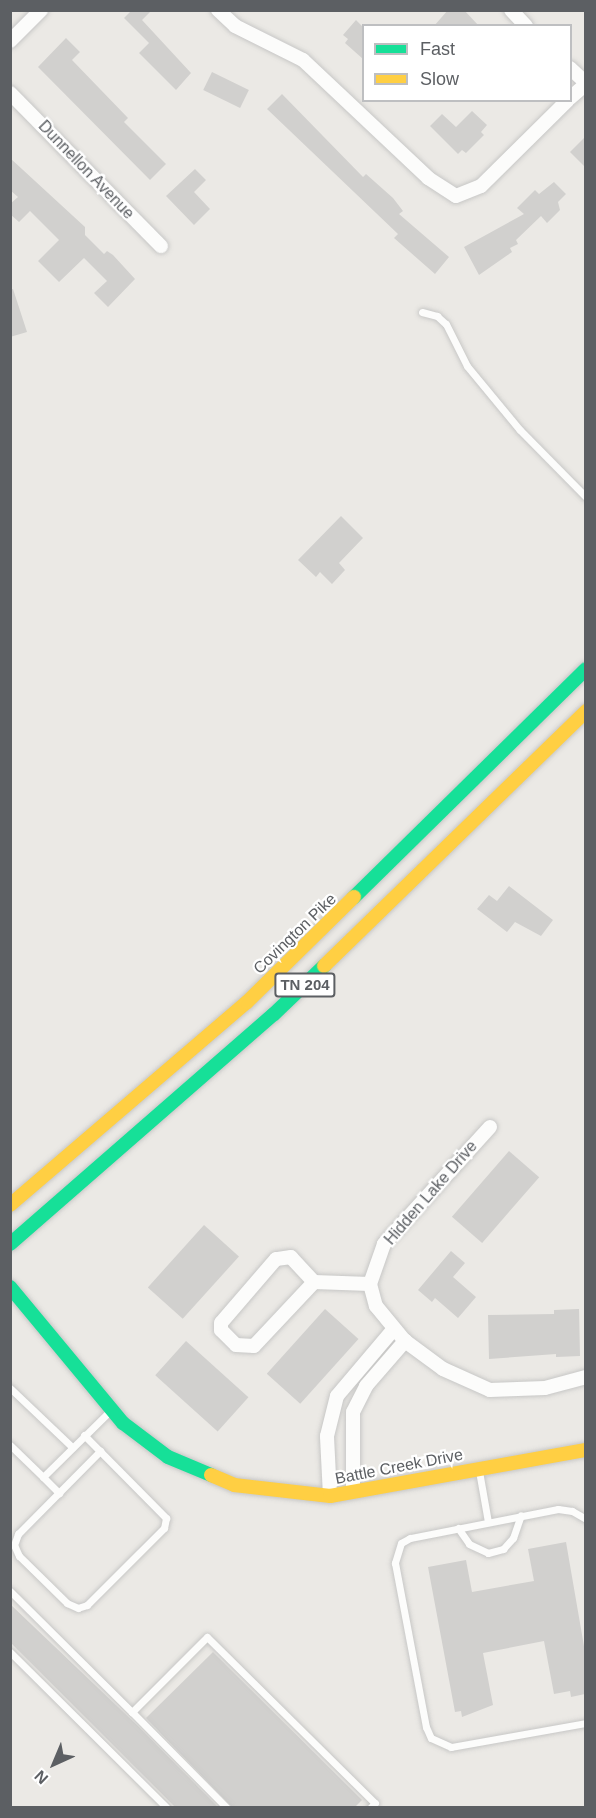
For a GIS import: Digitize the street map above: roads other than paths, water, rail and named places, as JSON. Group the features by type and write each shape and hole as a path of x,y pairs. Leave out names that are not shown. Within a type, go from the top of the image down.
{"main road":[{"name":"Covington Pike","path":"10,1205 293,965 582,678"},
{"name":"TN 204","path":"10,1244 198,1084 585,711"},
{"name":"Battle Creek Drive","path":"10,1287 123,1423 168,1457 234,1485 330,1496 585,1449"}],"street":[{"path":"10,41 41,10"},
{"path":"218,10 235,26 303,60 428,178 456,196 481,186 566,102"},
{"path":"511,10 524,24"},
{"path":"572,70 585,83 572,96"},
{"name":"Dunnellon Avenue","path":"10,93 161,246"},
{"name":"Hidden Lake Drive","path":"369,1284 384,1244 490,1127"},
{"path":"314,1282 254,1346 236,1346 221,1330 222,1323 276,1259 291,1257 314,1282 369,1284 376,1306 393,1330 405,1341 443,1369 490,1390 545,1388 585,1377"},
{"path":"330,1496 327,1436 337,1396 393,1330"},
{"path":"353,1491 353,1412 366,1386 405,1341"}],"lane":[{"path":"422,312 438,316 446,324 467,366 520,430 585,497"},
{"path":"10,1388 72,1447"},
{"path":"43,1477 112,1409"},
{"path":"84,1435 161,1509 166,1518 164,1528 87,1605 78,1608 59,1596 19,1556 15,1545 18,1534 100,1451"},
{"path":"10,1445 59,1493"},
{"path":"478,1469 488,1522"},
{"path":"585,1519 572,1511 558,1509 521,1515 410,1538 396,1552 426,1727 431,1738 451,1747 585,1723"},
{"path":"458,1528 469,1544 488,1552 503,1549 513,1538 521,1515"},
{"path":"10,1591 227,1808"},
{"path":"132,1712 207,1637 375,1803 370,1808"},
{"path":"10,1652 167,1808"}]}
